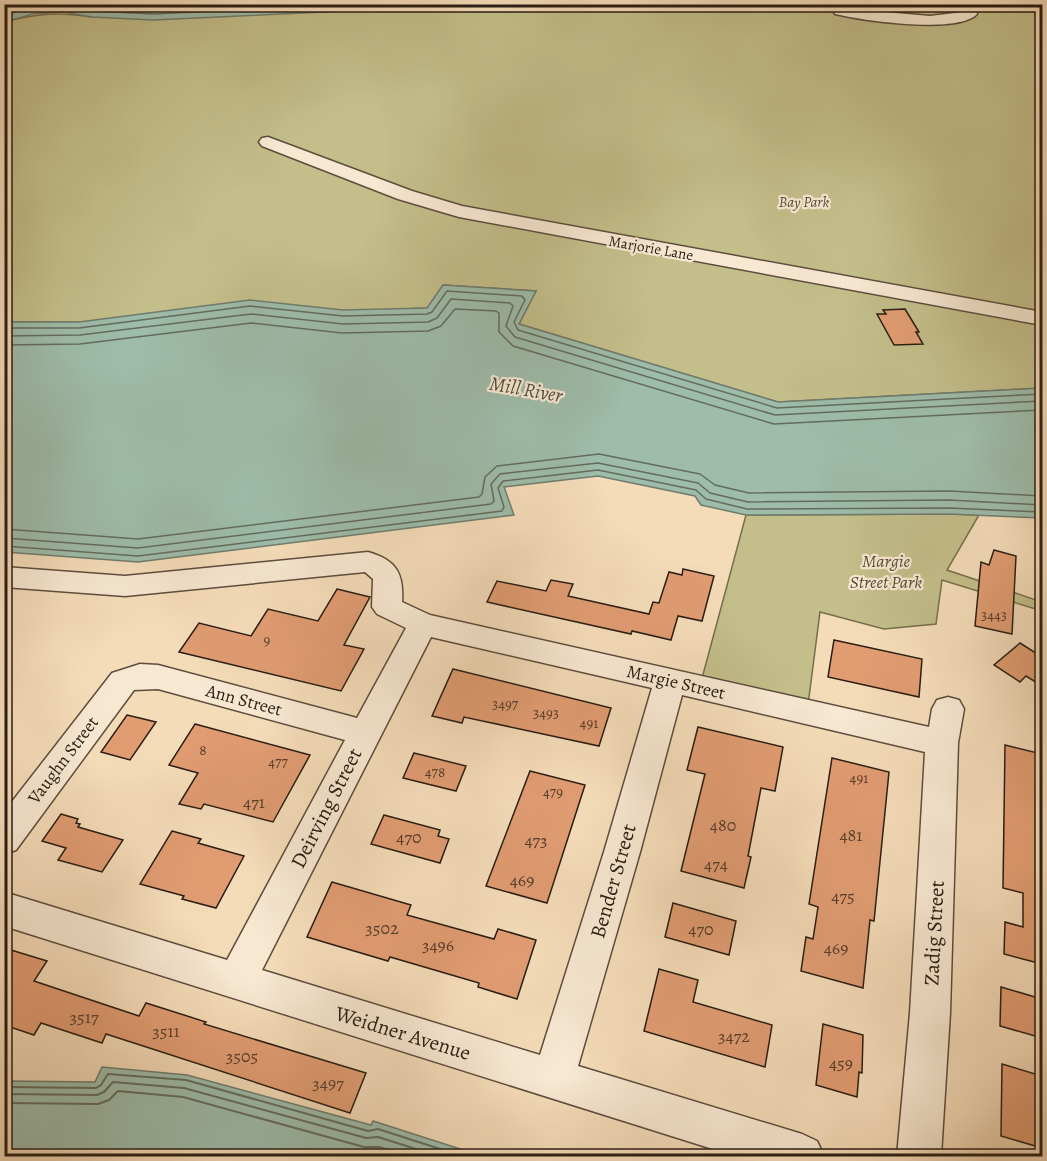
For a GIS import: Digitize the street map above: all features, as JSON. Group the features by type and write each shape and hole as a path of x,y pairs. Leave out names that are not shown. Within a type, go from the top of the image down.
{"street":[{"path":"837,4 840,11 849,13 938,20 965,18 970,14 970,7 961,4"},
{"name":"Marjorie Lane","path":"268,142 405,195 459,211 1042,319"},
{"name":"Margie Street","path":"4,577 125,586 368,562 381,567 389,578 387,607 419,630 670,681 945,726"},
{"name":"Deirving Street","path":"236,981 419,630"},
{"name":"Ann Street","path":"123,681 140,676 158,677 365,733"},
{"name":"Vaughn Street","path":"4,838 123,681"},
{"name":"Bender Street","path":"553,1080 622,852 670,681"},
{"name":"Zadig Street","path":"919,1156 930,1013 945,726"},
{"name":"Weidner Avenue","path":"4,909 802,1156"}],"green space":[{"name":"Bay Park","path":"414,4 1042,5 1042,388 778,402 519,324 536,291 443,285 428,308 79,322 5,322 5,22 48,14 92,17 391,9"},
{"name":"Margie Street Park","path":"746,515 979,515 947,570 1042,602 1042,611 942,580 936,624 884,629 820,612 808,705 701,682"}],"water":[{"path":"5,4 414,5 391,9 153,20 92,17 63,12 33,14 5,22"},
{"name":"Mill River","path":"443,285 536,291 519,324 778,402 1042,388 1042,518 949,514 746,515 701,505 695,496 598,476 504,487 514,515 138,562 5,552 5,322 79,322 250,300 343,310 427,308"},
{"path":"102,1067 187,1075 371,1125 373,1121 482,1156 5,1156 5,1081 95,1082"}],"building":[{"path":"905,309 919,332 916,332 923,344 894,345 877,314 886,314 883,310"},
{"path":"994,550 1016,556 1012,634 975,626 981,562 989,565"},
{"path":"683,569 714,576 702,621 678,616 671,640 632,631 631,634 487,602 497,581 546,591 551,580 573,584 568,596 649,614 653,602 659,603 669,572 682,575"},
{"path":"337,589 370,597 344,645 364,649 341,691 179,652 199,623 251,636 268,609 318,621"},
{"path":"834,640 922,659 919,697 828,677"},
{"path":"1020,643 1042,657 1042,686 1026,676 1020,682 994,665"},
{"path":"453,669 611,708 599,746 464,717 462,723 432,716"},
{"path":"127,715 156,722 130,760 101,752"},
{"path":"195,724 310,755 273,822 204,804 201,809 179,804 198,773 169,765"},
{"path":"698,727 783,747 775,791 761,788 744,888 681,871 705,774 687,770"},
{"path":"1005,745 1042,754 1042,964 1004,954 1005,922 1023,927 1023,893 1003,888"},
{"path":"414,753 466,766 456,791 403,778"},
{"path":"832,758 889,772 874,921 870,920 863,988 801,971 806,937 813,939 818,907 809,904"},
{"path":"530,771 585,785 547,903 486,886"},
{"path":"61,814 78,819 76,823 80,824 78,827 123,840 102,872 58,860 66,848 42,841"},
{"path":"384,815 440,830 438,836 449,839 440,863 371,844"},
{"path":"172,831 201,839 198,843 244,856 216,908 182,899 184,896 140,884"},
{"path":"332,882 411,905 407,915 494,939 498,929 536,940 517,999 478,987 479,983 390,957 388,961 307,937"},
{"path":"673,903 736,921 729,955 665,937"},
{"path":"11,950 47,961 34,981 139,1016 146,1003 206,1022 204,1024 366,1073 350,1113 106,1034 102,1043 41,1023 34,1035 4,1025 4,960"},
{"path":"659,969 698,980 693,1002 772,1025 765,1067 644,1031"},
{"path":"1001,987 1042,999 1042,1038 1000,1026"},
{"path":"823,1024 863,1035 862,1073 859,1072 857,1097 816,1085"},
{"path":"1002,1064 1042,1076 1042,1148 1001,1136"}]}
